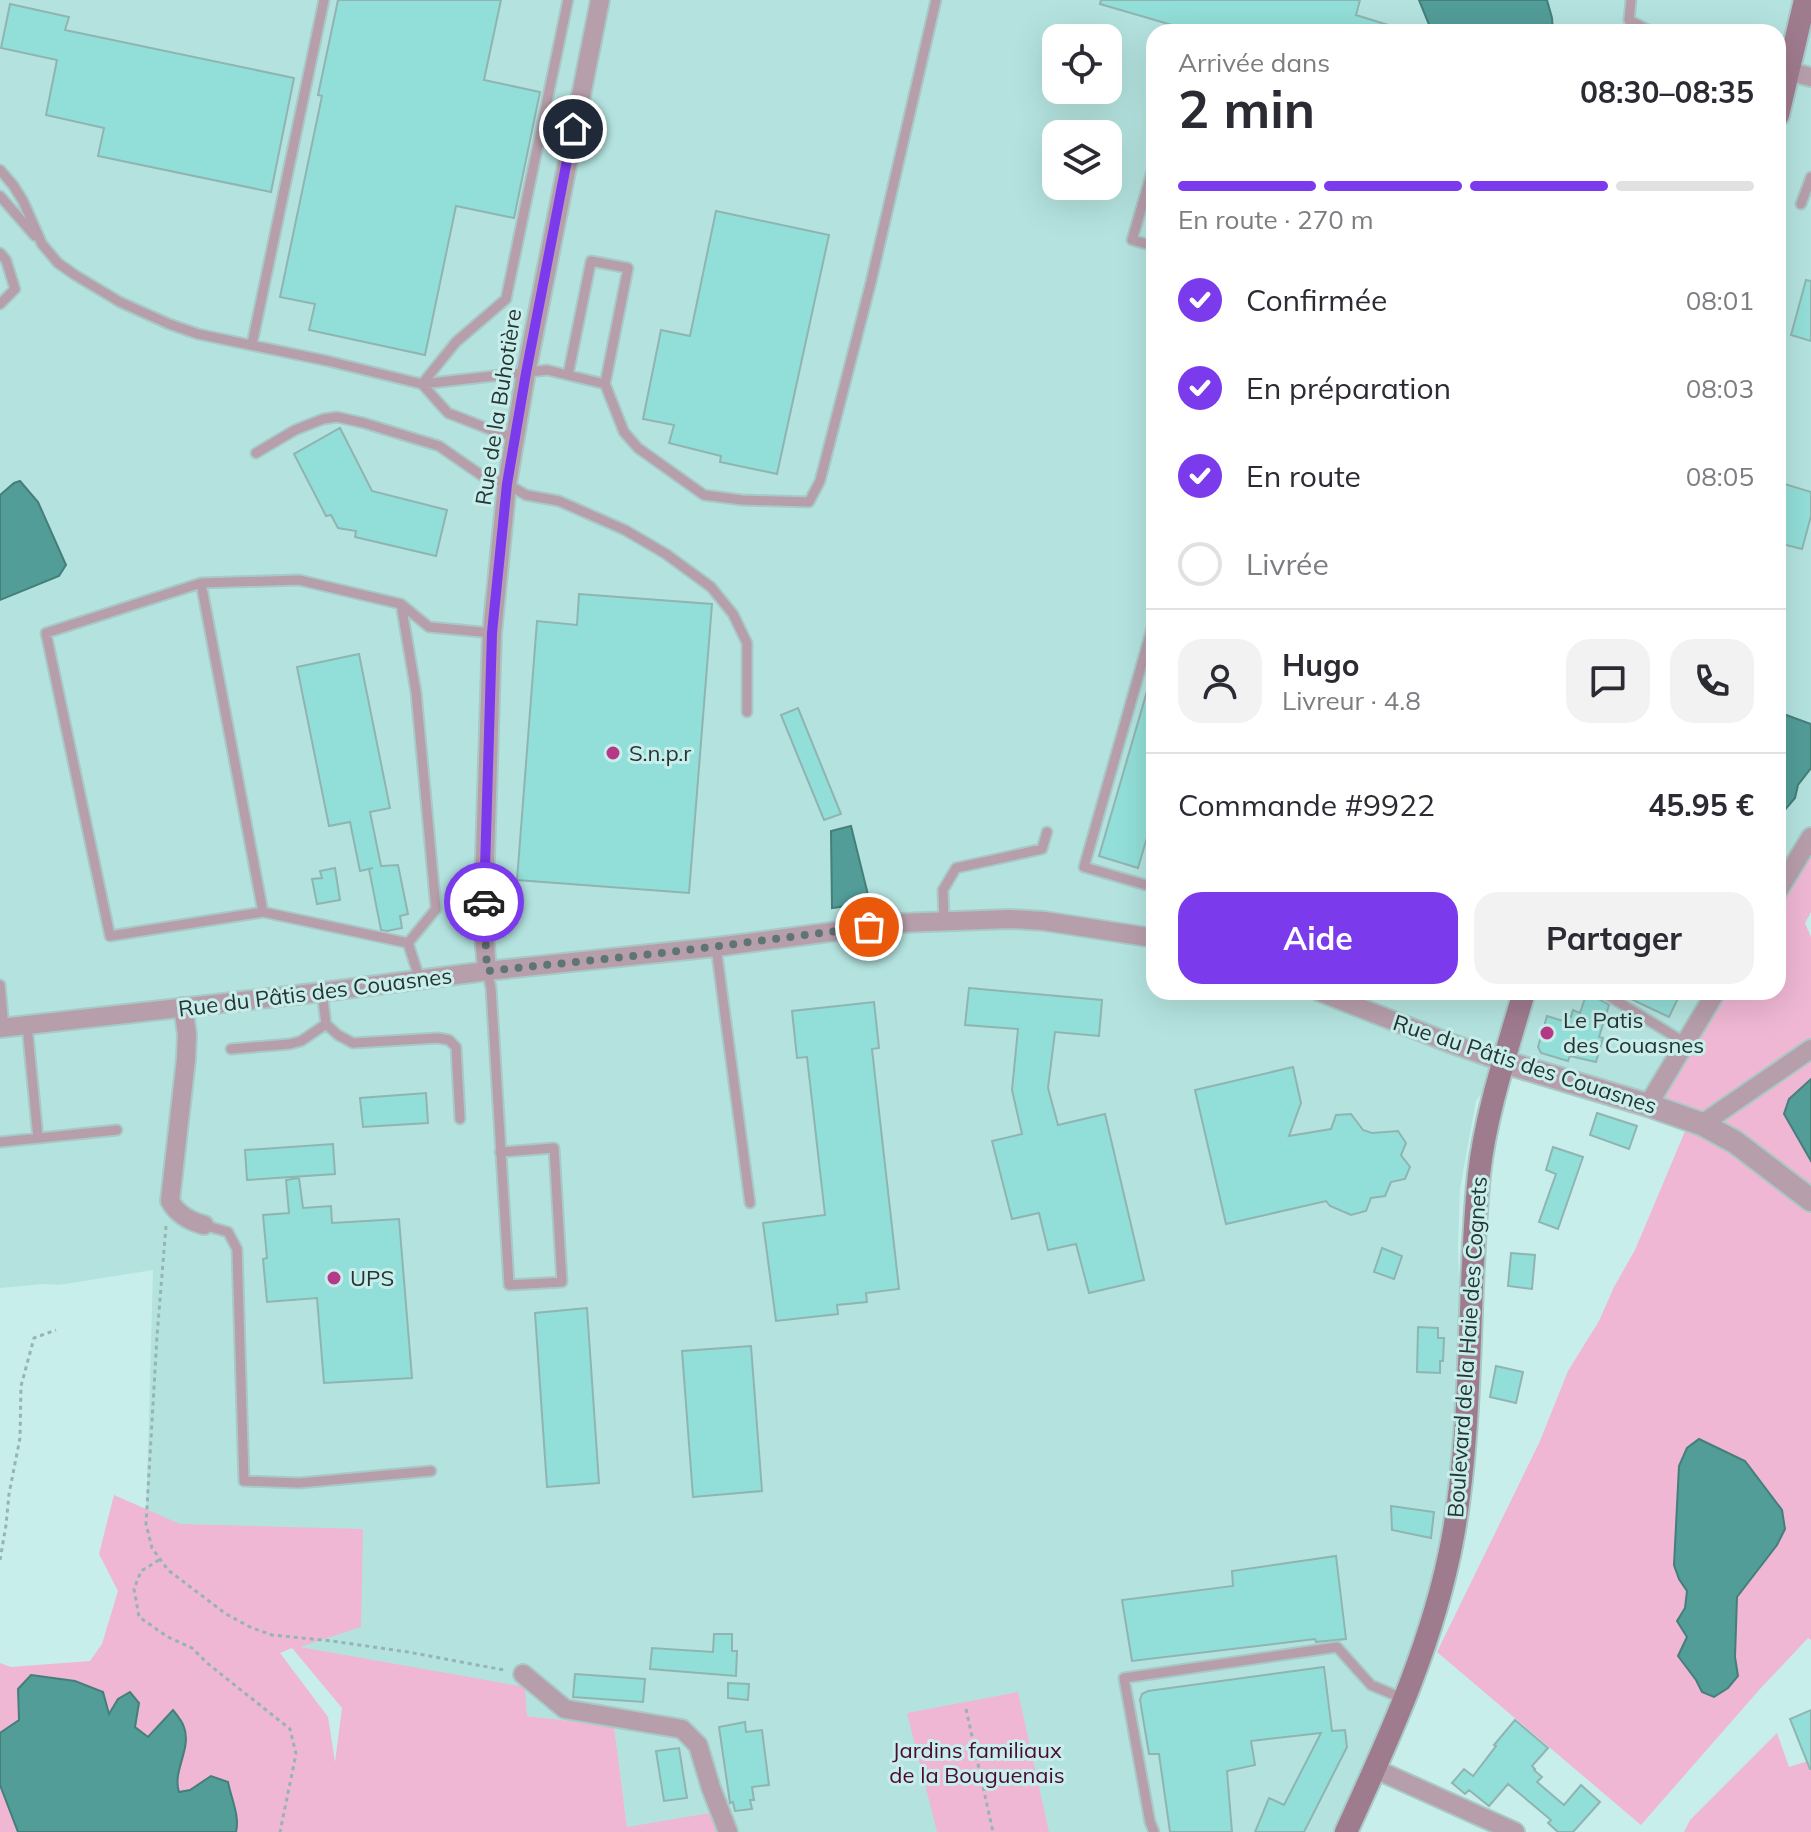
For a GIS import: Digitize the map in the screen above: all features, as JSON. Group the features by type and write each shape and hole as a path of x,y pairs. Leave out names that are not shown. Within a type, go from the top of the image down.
{"main road":[{"path":"1793,75 1805,0"},
{"name":"Boulevard de la Haie des Cognets","path":"1346,1832 1424,1648 1453,1535 1466,1428 1480,1170 1494,1098 1522,1000"}],"street":[{"name":"Rue de la Buhotière","path":"487,971 483,921 492,633 507,484 600,0"},
{"path":"1786,878 1811,837"},
{"name":"Rue du Pâtis des Couasnes","path":"2,1028 716,947 900,923 979,919 1044,921 1146,937"},
{"name":"Rue du Pâtis des Couasnes","path":"1340,1000 1504,1062 1702,1124 1730,1139 1811,1200"},
{"path":"1648,1105 1711,1000"},
{"path":"183,1007 187,1034 186,1059 170,1201 174,1209 187,1219 204,1225"},
{"path":"1702,1124 1811,1049"},
{"path":"523,1674 565,1709 682,1729 698,1745 728,1832"},
{"path":"1375,1769 1515,1832"}],"lane":[{"path":"252,344 324,0"},
{"path":"422,384 456,342 506,299 568,0"},
{"path":"568,375 591,261 628,268 605,384 624,432 638,448 704,495 742,500 809,502 820,481 871,282 936,0"},
{"path":"1631,0 1629,20 1637,24"},
{"path":"0,170 23,201 42,244"},
{"path":"1801,204 1811,177"},
{"path":"1146,192 1132,240 1146,244"},
{"path":"0,196 58,263 75,275 130,307 198,334 422,384 547,370 605,384"},
{"path":"0,253 6,260 15,289 0,304"},
{"path":"422,384 448,413 516,437"},
{"path":"256,453 295,430 337,417 439,446 481,475 526,495 559,501 625,530 666,554 711,587 733,614 747,643 747,712"},
{"path":"408,943 263,912 110,936 46,633 201,583 299,580 401,604 429,627 492,633"},
{"path":"201,583 263,912"},
{"path":"401,604 416,692 436,909 408,943"},
{"path":"1146,659 1084,867 1146,885"},
{"path":"944,921 943,890 956,868 1042,849 1047,832"},
{"path":"408,943 420,980"},
{"path":"716,947 750,1203"},
{"path":"487,971 491,988 500,1152 509,1285 562,1282 554,1148 500,1152"},
{"path":"0,985 2,1028"},
{"path":"322,992 326,1024 353,1043 449,1040 456,1047 460,1119"},
{"path":"1615,1000 1684,1042"},
{"path":"231,1049 290,1044 301,1041 326,1024"},
{"path":"27,1025 38,1138"},
{"path":"0,1142 117,1130"},
{"path":"204,1225 228,1232 237,1249 244,1481 299,1483 431,1471"},
{"path":"1154,1832 1124,1678 1337,1647 1371,1685 1404,1699"}],"path":[{"path":"170,1201 164,1237 146,1524 152,1548 159,1560 226,1614 272,1635 408,1652 523,1674"},
{"path":"0,1560 20,1438 21,1386 34,1338 56,1330"},
{"path":"159,1560 141,1571 134,1589 139,1617 168,1637 192,1648 290,1729 296,1754 280,1832"},
{"path":"966,1709 993,1832"}],"shaded area":[{"path":"0,0 1811,0 1811,828 1786,869 1786,24 1146,24 1146,1000 1708,1000 1655,1099 1504,1062 1476,1101 1460,1189 1456,1433 1444,1528 1433,1585 1415,1645 1389,1712 1335,1832 736,1832 721,1811 627,1828 614,1726 526,1716 289,1645 146,1524 153,1270 59,1285 0,1288"},
{"path":"1419,0 1547,0 1552,24 1429,24"},
{"path":"20,481 38,502 66,565 59,576 0,600 0,495"},
{"path":"1786,715 1811,724 1811,768 1798,785 1795,798 1786,809"},
{"path":"851,826 870,903 832,908 831,831"},
{"path":"1811,1079 1811,1161 1784,1114 1789,1099"},
{"path":"1699,1439 1745,1461 1782,1510 1785,1529 1777,1545 1737,1597 1735,1657 1738,1676 1728,1688 1714,1697 1702,1692 1678,1656 1687,1637 1677,1621 1685,1608 1687,1591 1674,1565 1679,1466 1687,1448"},
{"path":"31,1675 75,1681 103,1692 109,1714 118,1699 130,1692 139,1703 135,1727 148,1737 173,1710 186,1735 178,1776 179,1792 190,1790 211,1776 228,1782 236,1813 236,1832 18,1832 0,1785 0,1733 19,1720 18,1689"}],"green space":[{"path":"1811,828 1811,912 1805,923 1811,937 1811,1079 1789,1099 1784,1114 1811,1161 1811,1640 1808,1638 1760,1689 1641,1825 1437,1652 1540,1441 1568,1371 1599,1321 1635,1250 1686,1129 1655,1099 1708,1000 1786,1000 1786,869","holes":["1687,1448 1777,1546 1737,1597 1735,1657 1738,1676 1702,1692 1679,1656 1687,1637 1677,1621 1685,1608 1687,1591 1674,1565 1679,1466"]},
{"path":"114,1495 180,1524 363,1529 361,1627 300,1647 525,1687 527,1716 614,1726 627,1827 709,1813 718,1832 0,1832 0,1663 11,1667 90,1661 102,1644 118,1591 99,1554","holes":["292,1648 342,1708 335,1762 328,1717 280,1653"]},
{"name":"Jardins familiaux de la Bouguenais","path":"1018,1692 1049,1832 937,1832 907,1713"},
{"path":"1777,1733 1789,1767 1811,1760 1811,1832 1684,1832 1690,1820"}],"building":[{"path":"338,0 501,0 484,80 540,92 514,218 456,206 425,355 309,330 315,304 280,297 322,96 318,95"},
{"path":"1101,0 1360,0 1356,15 1385,24 1169,24 1100,4"},
{"path":"10,4 69,17 65,30 294,78 271,192 98,156 104,128 46,115 57,60 1,48"},
{"path":"716,211 829,235 777,474 720,462 721,456 669,443 674,425 643,419 661,330 690,336"},
{"path":"1806,280 1811,281 1811,341 1791,335"},
{"path":"340,428 372,491 447,510 436,556 355,537 356,531 338,528 331,515 326,516 294,454"},
{"path":"1786,484 1811,492 1811,516 1802,549 1786,545"},
{"name":"S.n.p.r","path":"579,594 712,604 689,893 517,880 537,621 577,625"},
{"path":"359,654 390,808 370,812 381,866 398,865 408,914 400,916 402,928 387,931 381,930 369,869 373,868 360,871 350,822 329,826 297,667"},
{"path":"1146,695 1146,841 1138,868 1099,856"},
{"path":"798,708 841,814 824,820 781,715"},
{"path":"335,868 340,900 317,904 312,879 322,878 320,871"},
{"path":"969,988 1102,1000 1099,1036 1055,1032 1048,1088 1058,1125 1105,1114 1144,1280 1089,1293 1076,1244 1048,1250 1039,1213 1012,1219 992,1141 1022,1134 1012,1090 1018,1029 965,1025"},
{"path":"1584,1000 1600,1000 1609,1005 1599,1037 1603,1038 1596,1062 1570,1056 1568,1061 1541,1053 1538,1047 1547,1016 1563,1021 1564,1015 1571,1017 1573,1010 1580,1013"},
{"path":"1633,1000 1677,1000 1669,1017"},
{"path":"874,1002 879,1048 872,1049 899,1289 866,1293 867,1302 837,1305 838,1314 776,1321 763,1223 825,1215 807,1057 797,1058 792,1011"},
{"path":"1293,1067 1301,1103 1289,1136 1331,1129 1336,1115 1351,1114 1363,1130 1372,1133 1398,1131 1406,1143 1401,1155 1410,1167 1405,1179 1391,1182 1385,1196 1371,1198 1366,1211 1351,1215 1330,1206 1326,1201 1226,1224 1195,1090"},
{"path":"426,1093 428,1123 363,1127 360,1098"},
{"path":"1597,1113 1637,1126 1629,1149 1590,1135"},
{"path":"333,1144 335,1174 247,1180 245,1150"},
{"path":"1553,1147 1583,1157 1558,1229 1539,1222 1556,1174 1546,1170"},
{"name":"UPS","path":"299,1178 303,1208 331,1206 332,1223 399,1219 412,1378 324,1383 317,1298 267,1302 263,1215 289,1213 286,1180"},
{"path":"1382,1248 1402,1256 1394,1279 1374,1272"},
{"path":"1511,1253 1535,1255 1532,1289 1508,1286"},
{"path":"587,1308 599,1483 547,1487 535,1313"},
{"path":"1418,1327 1438,1328 1438,1338 1444,1338 1440,1373 1417,1372"},
{"path":"751,1346 762,1491 693,1497 682,1351"},
{"path":"1496,1366 1523,1372 1516,1403 1490,1397"},
{"path":"1391,1506 1434,1512 1431,1538 1392,1530"},
{"path":"1336,1556 1346,1639 1316,1642 1315,1639 1132,1661 1122,1600 1233,1586 1232,1571"},
{"path":"714,1634 732,1634 732,1651 737,1651 736,1676 650,1669 652,1648 713,1652"},
{"path":"1324,1667 1332,1731 1345,1730 1347,1747 1304,1832 1255,1832 1269,1798 1284,1805 1321,1733 1251,1741 1255,1765 1227,1771 1232,1832 1170,1832 1159,1754 1149,1754 1140,1700 1142,1694"},
{"path":"575,1674 645,1679 643,1702 573,1697"},
{"path":"728,1683 749,1684 748,1700 728,1698"},
{"path":"1811,1710 1811,1769 1810,1769 1790,1719"},
{"path":"1515,1720 1548,1748 1532,1766 1542,1777 1537,1782 1564,1805 1581,1785 1600,1802 1573,1832 1558,1832 1548,1823 1551,1820 1508,1784 1489,1806 1469,1790 1465,1794 1452,1783 1464,1769 1473,1776"},
{"path":"745,1722 746,1732 762,1730 769,1785 752,1787 752,1809 735,1811 733,1802 730,1803 719,1727"},
{"path":"679,1748 687,1798 664,1801 656,1751"}],"way so far":[{"path":"484,902 487,971 869,927"}],"place":[{"name":"S.n.p.r","path":"613,753"},
{"name":"Le Patis des Couasnes","path":"1547,1033"},
{"name":"UPS","path":"334,1278"}],"route":[{"path":"484,902 492,633 507,484 573,129"}]}
